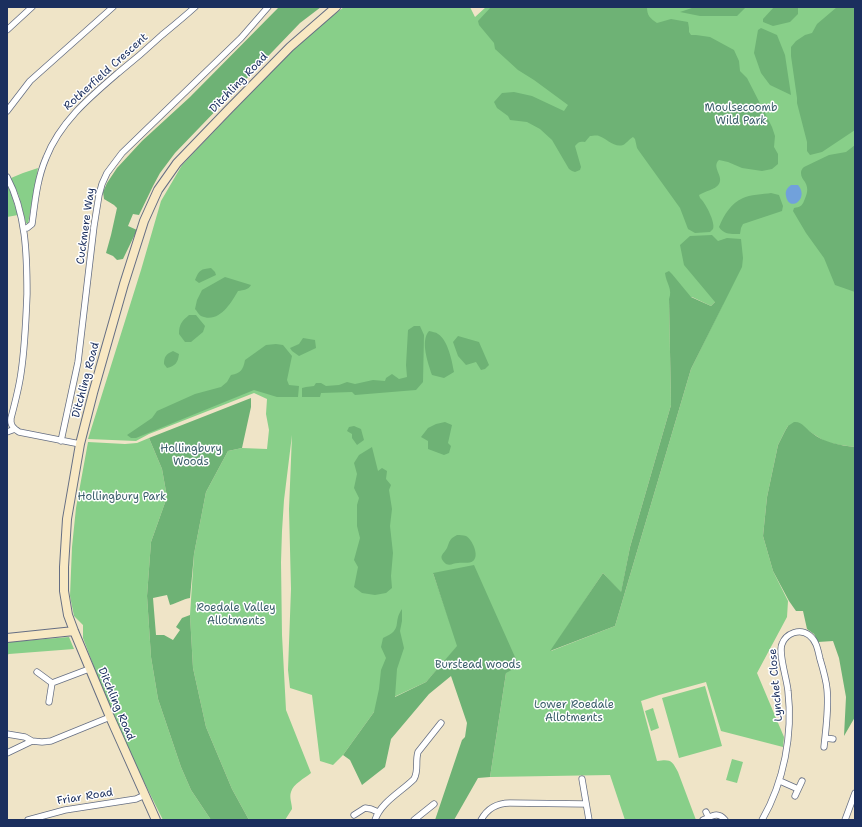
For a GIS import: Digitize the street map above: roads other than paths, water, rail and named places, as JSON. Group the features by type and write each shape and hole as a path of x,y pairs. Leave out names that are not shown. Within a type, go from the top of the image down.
{"street":[{"path":"7,30 32,7"},
{"path":"7,111 30,81 113,7"},
{"name":"Rotherfield Crescent","path":"24,228 28,228 32,224 37,189 42,168 54,142 64,126 83,104 195,7"},
{"name":"Cuckmere Way","path":"61,441 78,362 99,194 107,173 122,153 241,38 268,7"},
{"name":"Ditchling Road","path":"156,820 110,717 68,615 64,591 67,519 80,444 130,264 144,221 158,190 177,163 229,109 290,47 336,7"},
{"path":"7,177 22,216 27,280 26,327 21,373 11,420 12,425 19,432 80,444"},
{"path":"7,432 15,429"},
{"path":"7,638 74,631"},
{"name":"Lynchet Close","path":"762,820 780,781 788,737 790,712 788,690 781,656 781,647 785,638 794,632 801,631 809,635 817,646 827,688 828,709 824,747"},
{"path":"52,683 90,670"},
{"path":"37,672 52,683"},
{"path":"48,702 52,683"},
{"path":"7,734 25,737 32,741 51,741 110,717"},
{"path":"375,820 378,812 390,799 414,779 416,774 418,752 441,723"},
{"path":"825,738 833,739"},
{"path":"7,753 32,741"},
{"path":"582,779 588,820"},
{"path":"795,796 802,780"},
{"path":"780,781 798,789"},
{"path":"845,820 855,793"},
{"name":"Friar Road","path":"28,820 65,810 136,799 145,795"},
{"path":"414,820 434,804"},
{"path":"481,820 490,809 501,804 586,804"},
{"path":"354,815 365,808 378,812"},
{"path":"706,812 706,819 719,815 725,820"}],"water":[{"path":"791,185 798,185 802,195 798,202 794,204 788,201 786,196 788,187"}],"park label":[{"name":"Moulsecoomb Wild Park","path":"741,114"},
{"name":"Hollingbury Woods","path":"191,455"},
{"name":"Hollingbury Park","path":"122,497"},
{"name":"Roedale Valley Allotments","path":"236,614"},
{"name":"Burstead woods","path":"478,665"},
{"name":"Lower Roedale Allotments","path":"574,711"}]}
